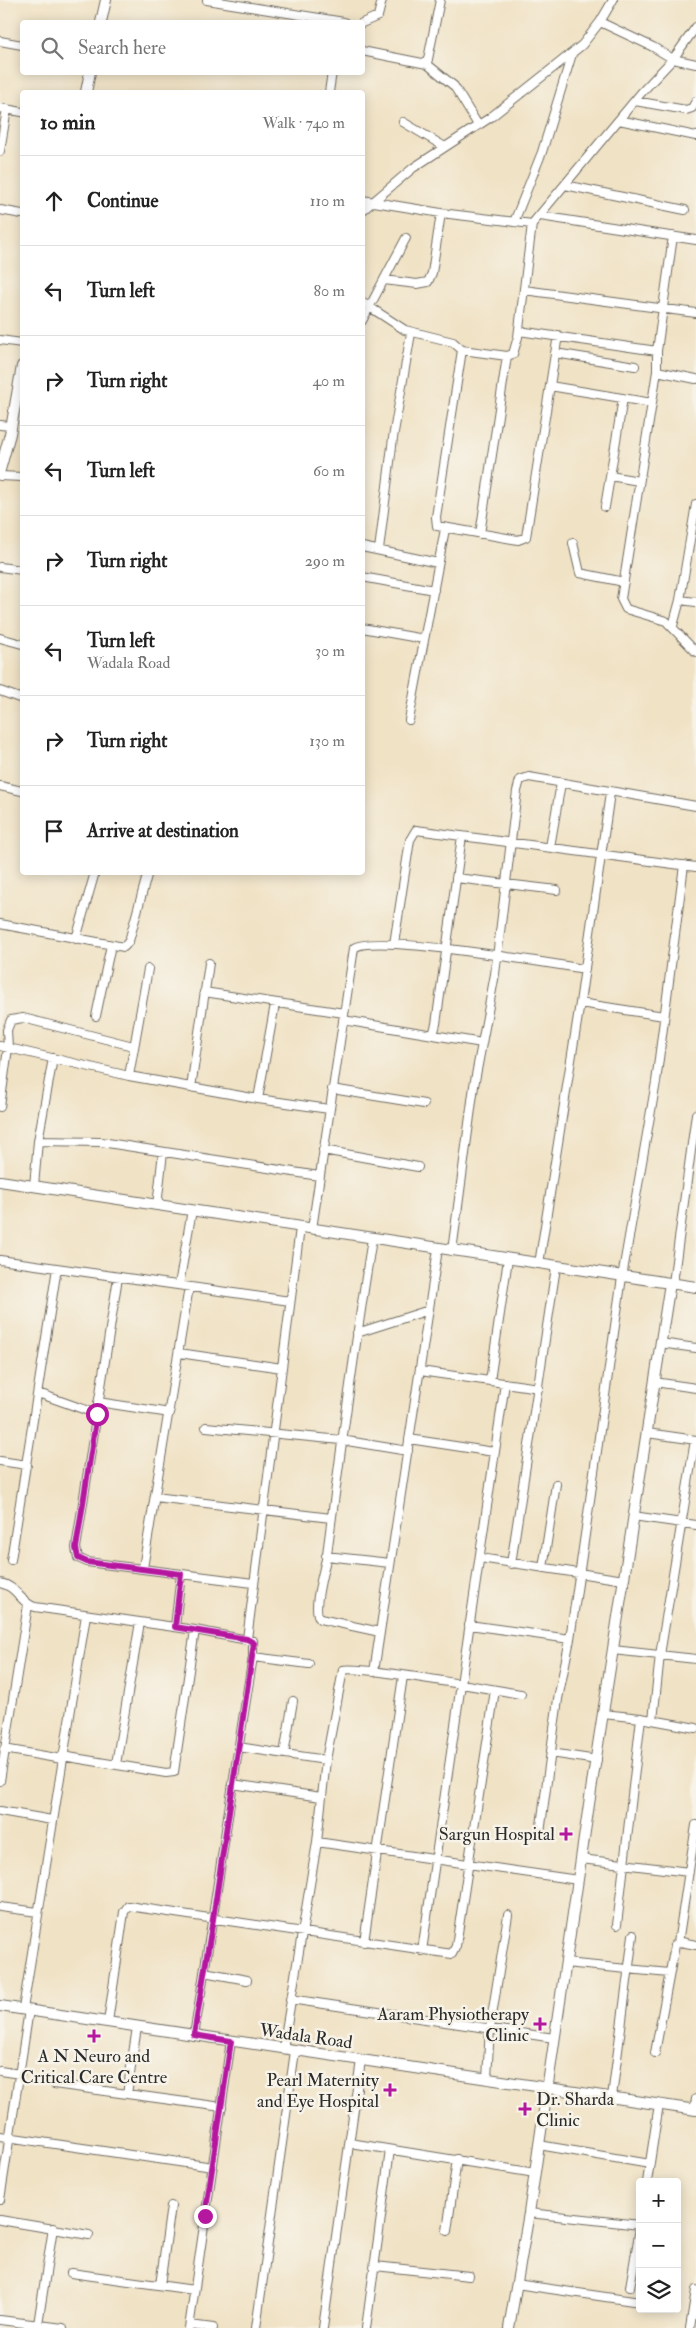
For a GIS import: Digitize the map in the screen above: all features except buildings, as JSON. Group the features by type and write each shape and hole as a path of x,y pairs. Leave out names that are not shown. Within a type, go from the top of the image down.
{"street":[{"path":"101,20 106,0"},
{"path":"207,0 332,20"},
{"path":"365,22 374,20 378,16 382,0"},
{"path":"427,64 440,0"},
{"path":"365,208 413,168 478,125 572,53 589,37 614,0"},
{"path":"600,22 653,47 673,59 696,64"},
{"path":"365,304 411,333 453,342 462,350 507,356 514,351 519,331 532,224 635,101 673,59 696,27"},
{"path":"0,41 20,45"},
{"path":"365,52 427,64 454,86 478,125"},
{"path":"514,222 542,152 572,53"},
{"path":"86,90 89,75"},
{"path":"329,90 332,75"},
{"path":"635,101 686,110 692,108 696,100"},
{"path":"0,151 4,108 20,112"},
{"path":"619,120 696,136"},
{"path":"403,122 445,147"},
{"path":"565,185 684,210"},
{"path":"365,200 441,213 532,224"},
{"path":"0,210 20,214"},
{"path":"384,280 417,284 428,282 432,273 441,213"},
{"path":"540,216 696,240"},
{"path":"673,236 657,351 657,371 621,600 623,607 660,618 673,626 696,652"},
{"path":"365,315 406,238"},
{"path":"524,290 696,313"},
{"path":"519,331 558,335 657,351"},
{"path":"379,550 393,438 411,333"},
{"path":"462,350 435,521 436,526 518,540 526,537 558,335"},
{"path":"0,340 20,343"},
{"path":"555,353 635,366"},
{"path":"480,534 507,356"},
{"path":"657,371 696,379"},
{"path":"0,470 11,426 20,377"},
{"path":"550,386 652,403"},
{"path":"605,507 622,398"},
{"path":"0,425 11,426"},
{"path":"0,476 20,477"},
{"path":"610,476 639,481"},
{"path":"673,626 680,600 696,504"},
{"path":"409,720 445,528"},
{"path":"573,543 580,573 624,582"},
{"path":"365,548 438,564"},
{"path":"0,567 20,570"},
{"path":"365,578 434,590"},
{"path":"680,600 696,602"},
{"path":"365,629 424,639"},
{"path":"0,638 20,643"},
{"path":"0,691 20,698"},
{"path":"452,1251 474,1086 497,955 517,791 520,780 529,777 696,806"},
{"path":"550,847 561,783"},
{"path":"0,786 20,791"},
{"path":"539,1264 580,1003 610,792"},
{"path":"394,944 410,840 413,832 419,830 696,867"},
{"path":"432,1034 436,1024 462,836"},
{"path":"540,1833 570,1640 622,1277 656,1082 684,865"},
{"path":"76,939 94,875"},
{"path":"0,924 124,947 129,940 147,875"},
{"path":"456,878 557,890"},
{"path":"312,1229 354,948 363,943 394,944 497,955 585,969"},
{"path":"96,1016 110,945"},
{"path":"191,1088 209,963"},
{"path":"129,1076 148,969"},
{"path":"204,992 344,1016 482,1043"},
{"path":"580,1003 664,1016"},
{"path":"258,1099 275,1004"},
{"path":"0,1107 4,1047 10,1020 14,1018 23,1018 134,1046"},
{"path":"4,1047 129,1076 191,1088 329,1109"},
{"path":"34,1186 38,1141 53,1058"},
{"path":"332,1089 424,1104"},
{"path":"509,2328 529,2213 633,1516 660,1343 672,1283 696,1114"},
{"path":"38,1141 89,1141 319,1176"},
{"path":"323,1150 418,1167"},
{"path":"157,1206 164,1152"},
{"path":"0,1181 696,1287"},
{"path":"179,1285 192,1210"},
{"path":"247,1639 262,1510 300,1228"},
{"path":"372,1239 341,1440 326,1556 316,1611 317,1616 327,1622 380,1632"},
{"path":"374,1672 438,1249"},
{"path":"490,1381 508,1259"},
{"path":"0,1260 290,1301"},
{"path":"511,1564 556,1266"},
{"path":"11,1560 56,1268"},
{"path":"118,1277 76,1553 78,1558 87,1562 253,1583"},
{"path":"143,1568 170,1413 189,1287"},
{"path":"357,1332 429,1310"},
{"path":"660,1343 696,1348"},
{"path":"179,1352 282,1368"},
{"path":"420,1371 539,1388"},
{"path":"654,1382 696,1388"},
{"path":"422,1951 459,1684 480,1558 505,1383"},
{"path":"38,1393 97,1414"},
{"path":"98,1402 170,1413"},
{"path":"206,1427 341,1440 408,1451"},
{"path":"647,1433 695,1440 660,1655 653,1720"},
{"path":"409,1439 494,1452"},
{"path":"0,1461 27,1465"},
{"path":"542,1568 556,1484"},
{"path":"155,1497 331,1518"},
{"path":"633,1516 696,1525"},
{"path":"326,1556 390,1563"},
{"path":"480,1558 624,1580"},
{"path":"175,1627 181,1574"},
{"path":"0,1584 10,1586 28,1605 195,1630 247,1639 254,1643 194,2035"},
{"path":"0,1781 28,1605"},
{"path":"0,2196 20,2074 38,1912 86,1615"},
{"path":"116,1764 140,1622"},
{"path":"469,1625 570,1640"},
{"path":"4,1749 116,1764 166,1773 174,1772 195,1630"},
{"path":"613,1650 696,1659"},
{"path":"253,1657 308,1664"},
{"path":"283,2049 317,1842 326,1760 342,1673 349,1669 521,1694"},
{"path":"364,1942 403,1676"},
{"path":"108,2022 125,1908 135,1905 422,1951 447,1954 455,1952 495,1690"},
{"path":"284,1754 293,1701"},
{"path":"603,1714 641,1718 696,1728"},
{"path":"617,1925 641,1718"},
{"path":"238,1747 326,1760"},
{"path":"551,1753 597,1760"},
{"path":"232,1784 321,1797"},
{"path":"0,1811 52,1820"},
{"path":"655,2053 673,1950 678,1942 696,1825"},
{"path":"317,1842 578,1880"},
{"path":"581,1859 689,1872"},
{"path":"0,1907 38,1912"},
{"path":"487,2078 490,2028 508,1915"},
{"path":"612,2097 630,1971 633,1935"},
{"path":"678,1942 696,1945"},
{"path":"565,1964 669,1973"},
{"path":"204,1972 248,1980"},
{"path":"290,1999 554,2038"},
{"name":"Wadala Road","path":"0,2006 695,2110"},
{"path":"127,2094 137,2027"},
{"path":"213,2328 190,2326 231,2041"},
{"path":"256,2328 295,2051"},
{"path":"323,2328 361,2060"},
{"path":"0,2071 20,2074"},
{"path":"54,2084 222,2107"},
{"path":"695,2110 696,2099"},
{"path":"648,2178 659,2104"},
{"path":"0,2136 213,2167"},
{"path":"350,2144 535,2173"},
{"path":"539,2145 650,2164"},
{"path":"366,2328 390,2150"},
{"path":"447,2231 457,2160"},
{"path":"160,2285 171,2206"},
{"path":"529,2213 636,2226"},
{"path":"0,2220 89,2235"},
{"path":"38,2324 53,2228"},
{"path":"630,2287 636,2250"},
{"path":"375,2266 469,2276"},
{"path":"71,2273 194,2290"},
{"path":"516,2284 636,2301"},
{"path":"690,2328 696,2290"},
{"path":"0,2320 62,2328"}],"place":[{"name":"Sargun Hospital","path":"566,1834"},
{"name":"Aaram Physiotherapy Clinic","path":"540,2024"},
{"name":"A N Neuro and Critical Care Centre","path":"94,2036"},
{"name":"Pearl Maternity and Eye Hospital","path":"390,2090"},
{"name":"Dr. Sharda Clinic","path":"525,2109"}],"route":[{"path":"97,1414 76,1548 78,1558 87,1562 181,1574 175,1627 247,1639 254,1643 194,2035 231,2041 205,2216"}]}
